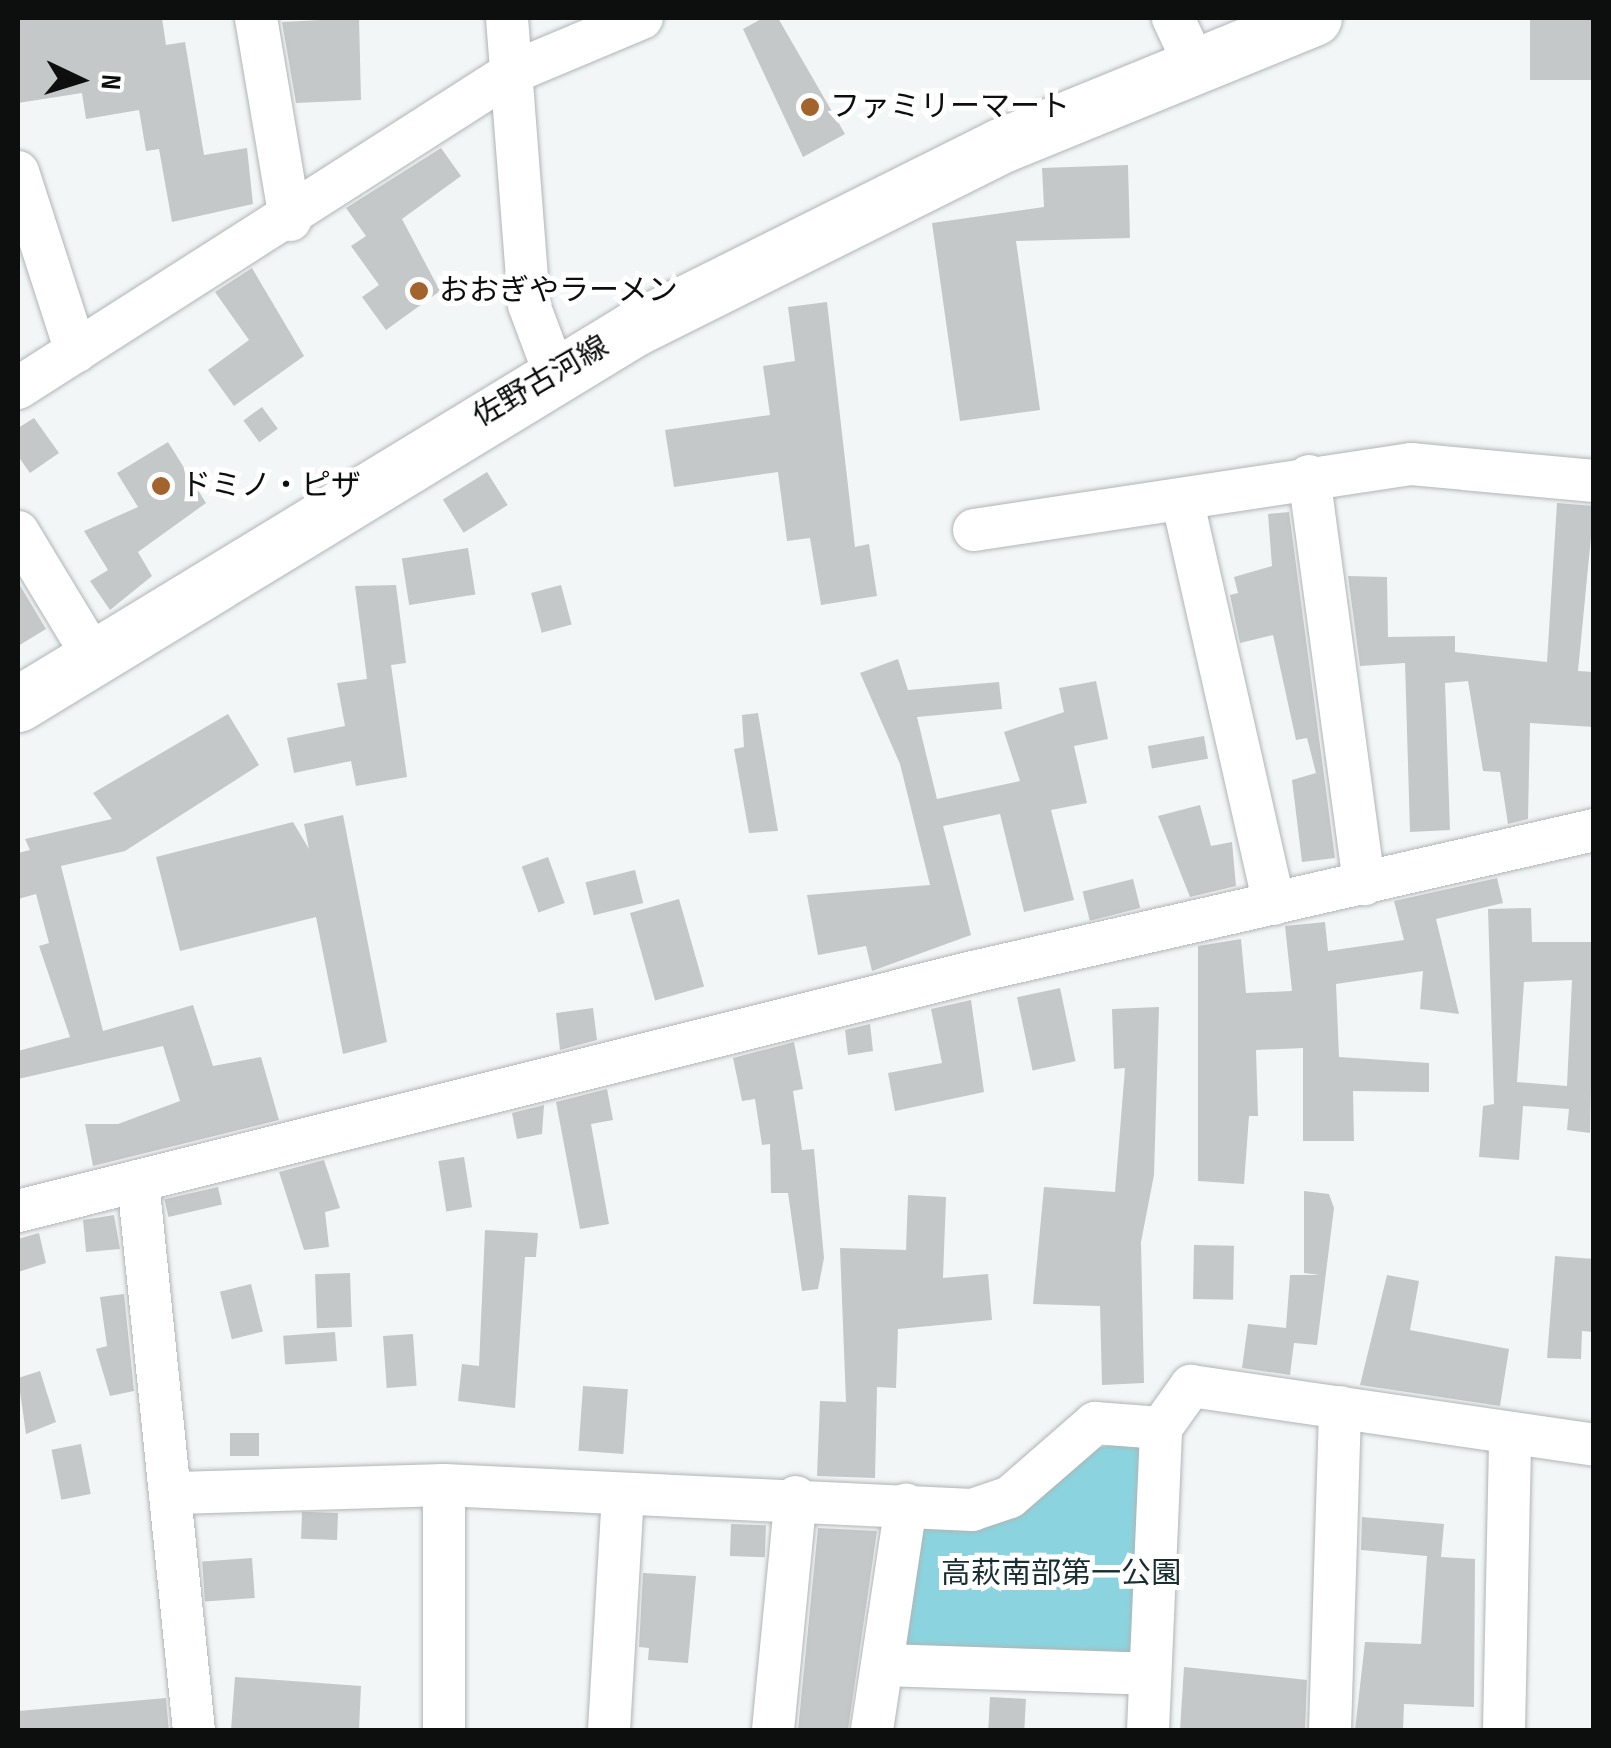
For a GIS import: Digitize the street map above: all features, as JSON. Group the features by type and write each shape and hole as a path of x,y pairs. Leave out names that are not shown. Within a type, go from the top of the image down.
{"main road":[{"name":"佐野古河線","path":"18,704 554,372 1000,146 1184,40 1314,18"}],"street":[{"path":"256,18 290,220"},
{"path":"507,18 528,306 554,372"},
{"path":"18,388 290,220 511,73 642,18"},
{"path":"18,172 76,352"},
{"path":"974,530 1182,503 1309,476 1411,464 1594,480"},
{"path":"1309,476 1364,884"},
{"path":"1182,503 1274,904"},
{"path":"18,532 93,656"},
{"path":"18,1211 1274,904 1594,830"},
{"path":"138,1181 177,1493 194,1730"},
{"path":"1148,1730 1162,1428 1191,1386 1594,1444"},
{"path":"1330,1730 1340,1408"},
{"path":"177,1493 444,1484 623,1497 796,1497 906,1506 992,1507 1095,1423 1162,1428"},
{"path":"1504,1730 1510,1434"},
{"path":"444,1484 444,1730"},
{"path":"609,1730 623,1497"},
{"path":"773,1730 796,1497"},
{"path":"872,1730 906,1506"},
{"path":"882,1665 1149,1674"}],"green space":[{"name":"高萩南部第一公園","path":"1150,1437 1135,1656 902,1653 922,1524 1097,1448"}],"building":[{"path":"18,18 162,18 166,45 185,42 204,155 247,148 253,204 172,222 159,149 146,151 139,110 86,119 82,93 18,103"},
{"path":"359,18 361,100 296,103 282,22"},
{"path":"763,18 778,18 845,134 803,157 743,29"},
{"path":"1530,18 1594,18 1594,80 1530,80"},
{"path":"441,148 461,176 402,219 440,291 386,330 362,297 379,285 351,246 366,236 346,208"},
{"path":"1128,165 1130,238 1016,241 1040,410 960,421 932,223 1044,207 1042,168"},
{"path":"252,268 304,356 234,406 208,370 249,340 215,292"},
{"path":"827,302 855,547 869,544 877,596 821,605 810,538 787,541 778,472 674,487 665,430 770,415 763,366 795,361 788,307"},
{"path":"262,407 278,429 259,442 243,421"},
{"path":"34,418 59,453 30,473 18,456 18,428"},
{"path":"168,442 206,503 138,552 152,576 110,610 90,581 108,570 84,531 138,507 117,473"},
{"path":"487,472 508,505 464,533 443,500"},
{"path":"1557,503 1594,506 1578,671 1594,672 1594,727 1530,723 1528,819 1508,824 1500,772 1483,771 1468,681 1445,683 1450,830 1410,832 1405,663 1360,666 1348,576 1387,577 1388,637 1455,636 1455,652 1547,662"},
{"path":"1289,512 1335,858 1302,862 1292,780 1316,773 1307,738 1296,740 1273,635 1240,643 1230,595 1238,593 1234,577 1272,566 1268,514"},
{"path":"468,548 475,594 409,605 402,558"},
{"path":"18,582 46,629 18,646"},
{"path":"396,585 406,663 391,665 407,777 356,786 351,761 294,773 287,738 345,726 337,683 367,679 355,586"},
{"path":"561,585 572,625 542,633 531,593"},
{"path":"898,659 908,690 999,682 1002,709 917,717 937,799 1020,781 1004,732 1064,712 1059,688 1096,681 1108,739 1074,746 1087,803 1051,810 1074,900 1024,912 1000,814 943,826 971,935 872,971 866,946 818,955 807,895 930,885 900,764 860,673"},
{"path":"758,713 778,831 749,833 734,749 744,747 742,715"},
{"path":"228,714 259,765 125,851 61,866 103,1031 193,1005 213,1066 261,1057 279,1120 93,1166 85,1124 118,1124 180,1101 163,1046 18,1079 18,1051 70,1037 39,946 49,943 36,894 18,899 18,853 30,850 25,839 112,819 93,793"},
{"path":"1204,736 1208,759 1152,769 1148,746"},
{"path":"1200,805 1211,846 1232,842 1236,886 1190,897 1158,816"},
{"path":"343,815 387,1042 343,1054 316,917 180,951 156,857 293,822 309,849 304,824"},
{"path":"548,857 565,903 538,913 522,867"},
{"path":"635,870 643,903 594,915 586,882"},
{"path":"1497,878 1503,903 1436,919 1459,1014 1420,1009 1423,971 1336,984 1339,1057 1429,1063 1429,1092 1353,1091 1354,1141 1303,1141 1303,1048 1256,1050 1258,1116 1249,1116 1244,1184 1198,1181 1198,946 1241,939 1246,993 1292,991 1285,926 1325,922 1328,951 1404,940 1394,901"},
{"path":"1133,879 1140,908 1090,921 1083,892"},
{"path":"679,899 704,986 655,1001 630,913"},
{"path":"1531,908 1532,942 1594,942 1590,1133 1567,1130 1569,1109 1523,1106 1519,1160 1479,1157 1483,1106 1494,1104 1488,909","holes":["1572,980 1567,1086 1517,1082 1524,982"]},
{"path":"1060,988 1076,1061 1033,1071 1017,997"},
{"path":"971,1000 984,1092 895,1111 888,1073 942,1063 931,1009"},
{"path":"1159,1007 1154,1175 1141,1242 1144,1383 1102,1385 1100,1306 1033,1304 1044,1187 1115,1192 1125,1068 1114,1069 1112,1009"},
{"path":"593,1008 597,1040 560,1050 556,1013"},
{"path":"870,1024 873,1051 848,1055 845,1030"},
{"path":"794,1042 803,1089 793,1091 802,1150 814,1149 824,1258 818,1289 802,1291 788,1193 771,1193 770,1144 762,1145 755,1099 742,1101 733,1058"},
{"path":"607,1089 613,1120 591,1124 609,1224 580,1229 556,1102"},
{"path":"544,1105 542,1134 517,1139 512,1113"},
{"path":"464,1157 472,1207 446,1211 438,1161"},
{"path":"324,1160 340,1208 325,1212 329,1247 304,1250 279,1172"},
{"path":"218,1187 222,1205 168,1217 164,1199"},
{"path":"1304,1191 1329,1194 1334,1208 1317,1345 1294,1343 1290,1375 1242,1368 1248,1324 1286,1328 1290,1275 1320,1275 1304,1273"},
{"path":"908,1195 946,1197 943,1278 988,1274 992,1320 898,1329 896,1388 877,1387 875,1478 817,1476 820,1401 846,1402 840,1248 906,1250"},
{"path":"114,1215 120,1249 86,1252 83,1220"},
{"path":"485,1230 538,1233 536,1257 525,1257 515,1408 458,1401 462,1364 479,1366"},
{"path":"39,1233 46,1263 18,1272 18,1239"},
{"path":"1194,1245 1234,1246 1233,1300 1193,1299"},
{"path":"1555,1256 1594,1259 1594,1332 1582,1331 1581,1359 1547,1358"},
{"path":"350,1273 352,1327 317,1328 315,1274"},
{"path":"1387,1275 1419,1281 1410,1330 1509,1349 1500,1406 1360,1385"},
{"path":"251,1284 263,1332 232,1339 220,1292"},
{"path":"124,1294 134,1391 110,1396 96,1349 107,1346 100,1297"},
{"path":"335,1332 337,1361 285,1365 283,1336"},
{"path":"413,1334 417,1386 387,1388 383,1336"},
{"path":"40,1371 56,1422 26,1434 18,1378"},
{"path":"583,1386 628,1389 623,1454 578,1451"},
{"path":"230,1433 259,1433 259,1456 230,1456"},
{"path":"81,1444 91,1494 61,1500 52,1450"},
{"path":"302,1512 338,1513 337,1540 301,1539"},
{"path":"1362,1517 1444,1524 1441,1557 1475,1559 1474,1707 1404,1704 1403,1730 1355,1730 1365,1642 1421,1644 1427,1556 1361,1550"},
{"path":"731,1524 766,1525 765,1557 730,1556"},
{"path":"818,1528 877,1531 848,1730 798,1730"},
{"path":"252,1558 255,1598 205,1601 202,1561"},
{"path":"643,1573 696,1576 688,1663 648,1660 649,1648 639,1647"},
{"path":"1184,1667 1307,1680 1305,1730 1180,1730"},
{"path":"235,1677 361,1686 359,1730 231,1730"},
{"path":"990,1697 1026,1699 1024,1730 988,1730"},
{"path":"166,1698 169,1730 20,1730 19,1711"}],"place":[{"name":"ファミリーマート","path":"810,107"},
{"name":"おおぎやラーメン","path":"419,291"},
{"name":"ドミノ・ピザ","path":"161,486"}]}
